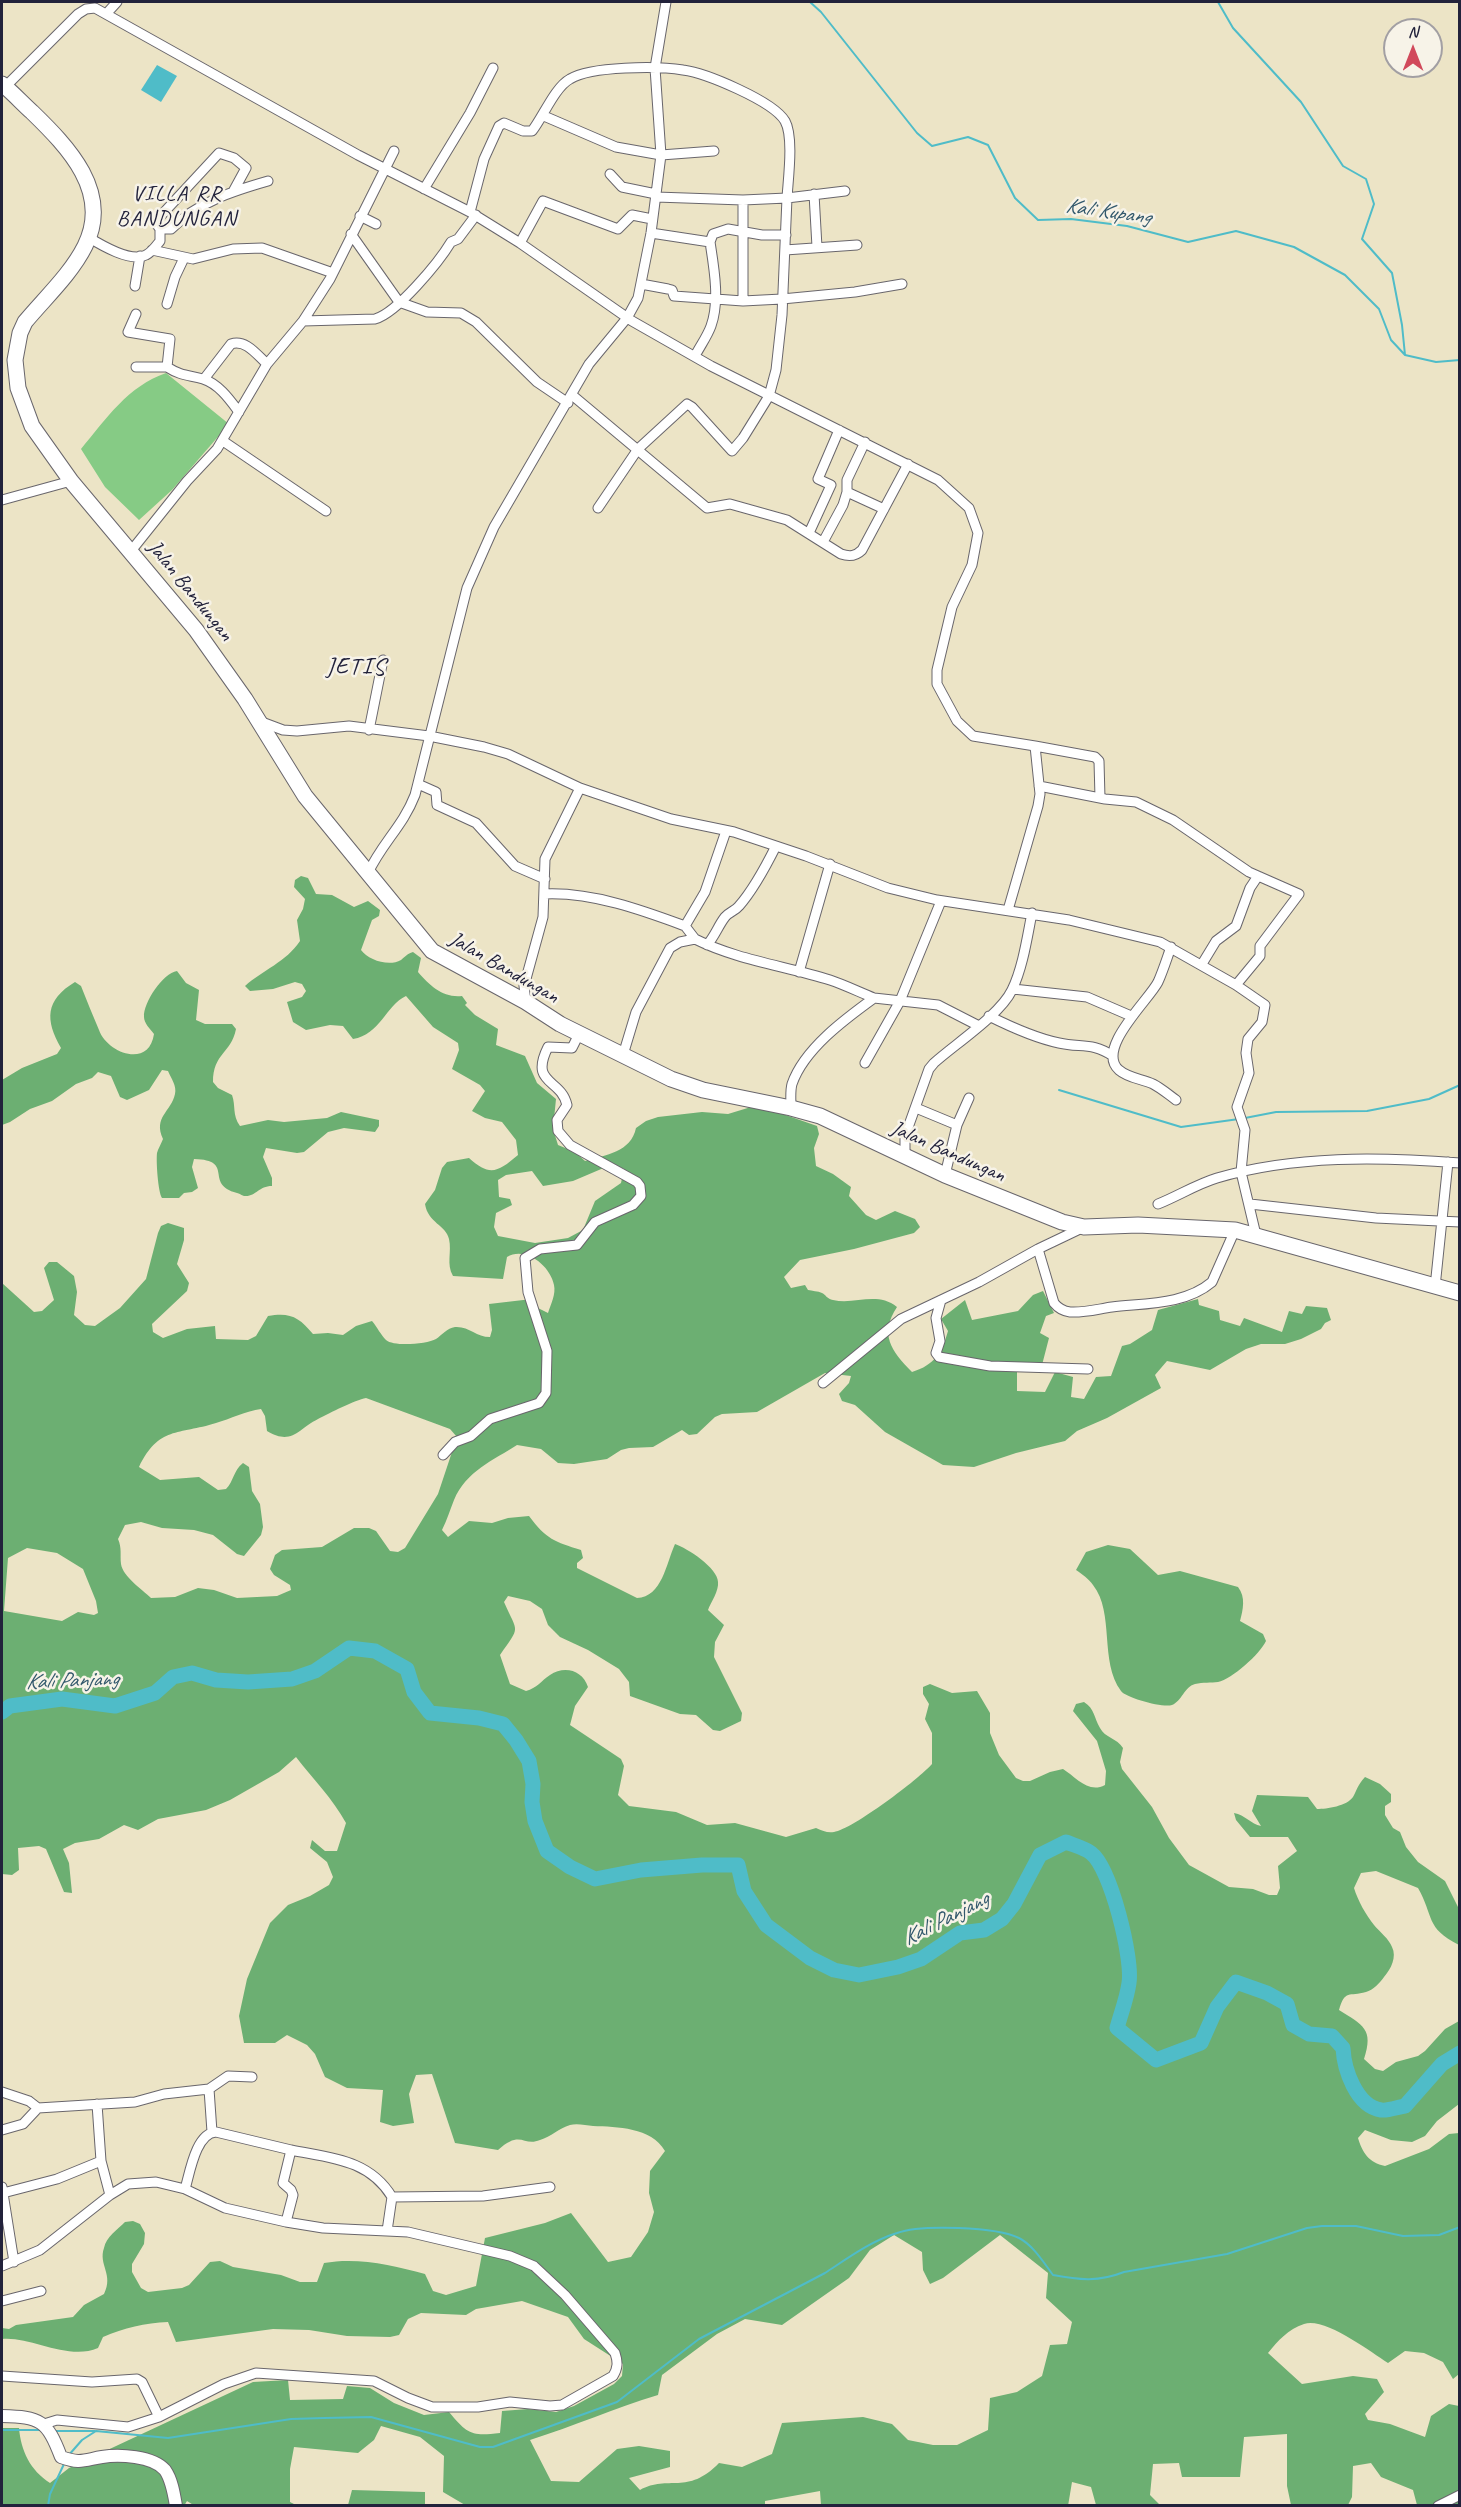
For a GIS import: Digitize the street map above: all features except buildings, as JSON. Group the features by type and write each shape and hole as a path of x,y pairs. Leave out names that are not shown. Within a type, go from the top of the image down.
{"main road":[{"name":"Jalan Bandungan","path":"3,85 68,149 83,172 92,196 92,215 88,237 73,265 25,322 20,333 15,360 18,388 32,426 71,481 196,630 258,720 305,796 432,951 526,1002 560,1024 671,1079 703,1090 820,1116 945,1175 1062,1222 1084,1227 1138,1225 1235,1230 1256,1234 1460,1293"}],"street":[{"path":"107,14 117,2"},
{"path":"368,873 377,854 403,823 418,784 467,588 494,527 589,364 627,318 638,298 651,233 661,155 655,68 666,2"},
{"path":"3,85 78,14 86,9 95,8 207,72 473,214 520,243 627,318 769,396 938,480 969,508 978,533 972,566 952,607 936,670 936,684 940,693 957,721 973,736 1095,757 1099,761 1100,798"},
{"path":"424,189 470,113 493,68"},
{"path":"303,321 375,319 384,316 419,283 451,242 458,239 473,214 484,159 499,126 504,123 528,132 532,131 544,116 560,87 577,75 621,69 683,70 711,78 761,101 780,116 788,129 783,299 776,370 769,396 744,438 732,451 687,404 638,449 598,508"},
{"path":"544,116 616,147 661,155 714,151"},
{"path":"131,551 178,491 223,441 267,364 303,321 333,273 394,151"},
{"path":"88,237 111,250 140,256 152,250 160,241 160,229 155,222 219,153 234,158 246,168 234,190"},
{"path":"610,174 622,187 656,195 743,200 787,198 845,191"},
{"path":"160,229 171,229 186,213 234,190 268,181"},
{"path":"814,194 817,247"},
{"path":"743,200 743,301"},
{"path":"520,243 543,201 618,229 632,215 652,219"},
{"path":"360,216 376,224"},
{"path":"695,356 710,329 715,299 710,242 713,234 719,230 742,230 762,235 786,235"},
{"path":"651,233 710,242"},
{"path":"351,234 399,302 427,312 454,312 467,316 537,382 570,399 638,449 707,508 730,504 788,520 841,554 857,554 862,550 908,464"},
{"path":"785,250 857,245"},
{"path":"152,250 184,258 204,258 240,248 262,248 333,273"},
{"path":"135,286 140,256"},
{"path":"167,304 175,277 184,258"},
{"path":"641,284 672,290 674,296 743,301 855,292 902,284"},
{"path":"136,314 128,332 170,339 167,367"},
{"path":"204,380 231,344 235,342 244,344 267,364"},
{"path":"136,368 167,367 186,377 204,380 216,386 239,412"},
{"path":"831,485 818,479 839,430"},
{"path":"223,441 326,511"},
{"path":"809,533 833,480 843,484 847,480 865,442"},
{"path":"823,542 843,505 847,492 847,480"},
{"path":"2,500 71,481"},
{"path":"847,492 884,509"},
{"path":"369,730 383,660"},
{"path":"258,720 283,730 297,731 334,726 429,736 508,754 580,788 671,819 726,831 776,846 830,864 888,888 941,901 1032,913 1126,933 1170,947 1263,1002 1265,1011 1262,1022 1251,1033 1246,1046 1249,1067 1237,1107 1245,1130 1241,1172 1256,1234"},
{"path":"1008,910 1038,806 1039,786 1035,746"},
{"path":"418,784 436,792 436,805 476,823 515,866 545,879"},
{"path":"1039,786 1100,798 1136,802 1163,814 1258,876 1299,894 1260,946 1260,956 1236,984"},
{"path":"526,1002 524,986 543,917 546,859 580,788"},
{"path":"685,926 705,892 726,831"},
{"path":"707,945 729,912 738,908 766,866 776,846"},
{"path":"799,972 830,864"},
{"path":"1202,964 1216,941 1236,926 1250,888 1258,876"},
{"path":"545,894 590,897 650,913 685,926 695,939 707,945 831,980 873,998 938,1005 979,1026"},
{"path":"865,1063 900,1001 941,901"},
{"path":"905,1156 905,1136 934,1063 979,1026 1013,989 1032,913"},
{"path":"623,1055 636,1012 670,948 680,942 695,939"},
{"path":"1170,947 1158,983 1131,1016 1116,1043 1113,1056 1114,1064 1119,1070 1154,1085 1176,1100"},
{"path":"1013,989 1087,997 1131,1016"},
{"path":"791,1108 791,1086 812,1051 873,998"},
{"path":"989,1016 1038,1037 1061,1044 1085,1044 1100,1048 1113,1056"},
{"path":"443,1455 455,1442 475,1433 490,1419 539,1403 546,1394 547,1351 528,1292 525,1258 540,1249 577,1245 595,1222 633,1205 641,1196 637,1182 570,1144 558,1131 557,1120 567,1105 564,1098 544,1077 542,1062 548,1047 572,1048 579,1034"},
{"path":"945,1175 957,1125 969,1098"},
{"path":"916,1108 957,1125"},
{"path":"1158,1204 1212,1180 1295,1162 1460,1163"},
{"path":"1435,1287 1440,1221 1448,1162"},
{"path":"1250,1204 1376,1218 1460,1222"},
{"path":"823,1383 895,1323 1084,1227"},
{"path":"1038,1249 1054,1303 1059,1309 1069,1312 1090,1311 1150,1304 1175,1299 1205,1288 1212,1282 1235,1230"},
{"path":"941,1300 936,1318 940,1341 936,1353 939,1357 990,1366 1088,1369"},
{"path":"2,2092 29,2101 38,2108 135,2102 164,2094 209,2089 228,2076 252,2077"},
{"path":"209,2089 212,2132"},
{"path":"98,2104 101,2161 110,2195"},
{"path":"2,2130 23,2124 38,2108"},
{"path":"185,2189 204,2136 212,2132 356,2164 374,2175 392,2197 387,2231"},
{"path":"286,2223 293,2195 291,2190 283,2186 283,2183 291,2150"},
{"path":"14,2262 2,2190 57,2179 101,2161"},
{"path":"2,2266 40,2250 110,2195 128,2184 156,2182 185,2189 225,2208 286,2223 323,2228 408,2232 510,2256 534,2266 565,2295 615,2353 617,2370 613,2376 562,2405 510,2402 478,2407 432,2407 374,2381 256,2373 224,2384 159,2417 128,2427 57,2420 44,2424"},
{"path":"392,2197 483,2196 550,2187"},
{"path":"2,2301 41,2291"},
{"path":"2,2376 92,2382 137,2379 142,2382 159,2417"},
{"path":"2,2416 32,2418 44,2424 61,2457 74,2462 114,2456 152,2462 163,2468 170,2480 176,2505"},
{"path":"1438,2505 1460,2495"}],"green space":[{"path":"166,373 229,424 172,490 139,520 105,487 81,449 129,395 140,386"},
{"path":"301,876 308,878 316,894 332,895 354,907 368,901 380,910 379,916 372,920 361,950 364,954 385,963 391,963 413,952 421,958 418,972 427,982 443,993 462,996 467,1003 465,1005 475,1015 498,1029 496,1045 525,1056 537,1083 556,1099 553,1129 558,1145 575,1152 585,1161 623,1147 629,1142 636,1128 658,1117 702,1112 728,1114 751,1107 777,1112 817,1126 819,1134 814,1148 816,1166 833,1174 851,1187 849,1196 866,1215 876,1220 895,1211 915,1219 920,1227 914,1233 800,1260 784,1277 791,1288 805,1285 808,1290 820,1292 831,1299 841,1301 874,1299 889,1302 897,1307 888,1334 898,1357 912,1372 926,1366 936,1357 948,1331 941,1319 965,1300 972,1320 1018,1311 1033,1295 1043,1291 1054,1313 1046,1316 1040,1333 1049,1338 1042,1365 1017,1371 1017,1391 1045,1392 1055,1372 1073,1377 1071,1397 1084,1399 1096,1377 1111,1376 1122,1346 1130,1344 1152,1330 1158,1310 1198,1299 1199,1305 1219,1311 1220,1320 1240,1326 1244,1318 1282,1332 1289,1311 1302,1314 1306,1306 1327,1308 1331,1320 1321,1329 1301,1339 1285,1344 1261,1344 1246,1349 1210,1370 1167,1361 1155,1375 1161,1388 1107,1418 1077,1431 1065,1441 1016,1453 974,1467 943,1465 885,1432 855,1405 842,1401 839,1394 849,1383 851,1376 825,1373 757,1412 722,1414 715,1417 697,1434 689,1435 682,1430 653,1447 621,1450 607,1459 574,1464 558,1463 541,1449 517,1445 481,1467 466,1481 454,1500 442,1530 448,1537 469,1521 492,1523 508,1518 529,1516 552,1539 581,1550 583,1558 577,1563 577,1568 637,1598 652,1592 658,1586 675,1544 694,1554 713,1571 718,1585 708,1610 724,1625 715,1642 714,1657 742,1713 741,1721 720,1731 713,1730 696,1715 680,1714 630,1696 629,1682 619,1669 588,1650 560,1637 548,1625 542,1609 530,1601 508,1596 504,1602 515,1629 500,1655 510,1684 526,1691 530,1690 561,1670 577,1673 586,1681 588,1687 575,1706 570,1725 621,1759 624,1766 618,1795 629,1806 676,1812 707,1825 735,1823 786,1837 816,1828 829,1832 843,1829 914,1781 932,1764 932,1733 925,1719 929,1704 923,1694 923,1687 930,1684 952,1693 977,1691 990,1713 990,1733 999,1755 1016,1778 1030,1781 1063,1769 1088,1786 1099,1787 1105,1785 1106,1771 1097,1741 1073,1711 1076,1704 1084,1702 1092,1711 1102,1731 1123,1748 1120,1762 1122,1769 1152,1807 1169,1838 1189,1865 1229,1887 1253,1889 1269,1895 1277,1895 1280,1888 1278,1866 1297,1851 1288,1837 1250,1837 1236,1820 1234,1813 1261,1826 1252,1811 1257,1795 1308,1797 1317,1809 1331,1808 1350,1800 1365,1777 1380,1784 1391,1794 1391,1802 1385,1806 1385,1815 1393,1828 1400,1832 1406,1847 1418,1862 1445,1881 1459,1909 1459,1945 1435,1927 1418,1888 1376,1871 1361,1873 1354,1888 1368,1917 1391,1944 1394,1959 1389,1970 1376,1986 1366,1992 1346,1996 1339,2010 1364,2029 1368,2041 1364,2059 1375,2069 1383,2071 1396,2062 1418,2056 1445,2029 1459,2021 1459,2104 1437,2121 1425,2136 1412,2142 1391,2140 1365,2130 1358,2138 1367,2156 1379,2165 1385,2166 1429,2149 1449,2134 1459,2133 1459,2374 1453,2379 1443,2362 1424,2353 1405,2351 1388,2363 1347,2336 1313,2323 1304,2324 1288,2332 1268,2353 1302,2384 1353,2376 1377,2379 1384,2392 1365,2414 1368,2420 1390,2424 1425,2437 1431,2416 1449,2404 1459,2406 1459,2505 1417,2505 1413,2490 1381,2477 1371,2463 1353,2466 1352,2497 1348,2505 1291,2505 1287,2486 1287,2434 1244,2437 1240,2477 1182,2477 1179,2463 1153,2464 1150,2495 1160,2505 1096,2505 1091,2487 1072,2482 1068,2506 821,2505 820,2491 765,2501 765,2506 465,2505 443,2492 444,2456 420,2437 381,2426 374,2440 358,2453 294,2447 290,2469 290,2502 296,2505 195,2506 187,2501 184,2506 2,2505 2,2428 19,2428 24,2452 37,2472 50,2483 69,2468 253,2382 288,2380 290,2400 343,2399 347,2386 370,2388 394,2403 424,2415 449,2412 466,2430 483,2434 500,2433 502,2411 528,2409 556,2412 574,2406 614,2384 622,2376 623,2364 584,2339 568,2317 522,2301 476,2309 466,2315 421,2313 408,2319 399,2335 390,2337 347,2336 309,2330 273,2329 176,2342 168,2322 143,2325 111,2334 103,2337 98,2348 86,2351 74,2352 25,2341 2,2339 2,2328 9,2329 16,2325 73,2317 84,2305 104,2294 107,2287 103,2260 105,2244 125,2222 133,2221 140,2224 145,2233 144,2244 132,2264 132,2272 141,2288 148,2292 189,2285 210,2262 220,2261 233,2267 281,2275 300,2282 317,2282 324,2263 362,2261 425,2274 433,2291 446,2295 476,2286 485,2238 545,2223 571,2213 608,2262 631,2257 648,2232 654,2212 649,2193 650,2171 665,2151 651,2137 633,2130 578,2124 566,2126 534,2142 517,2139 498,2150 455,2143 432,2074 416,2075 409,2094 414,2123 393,2126 380,2122 383,2090 347,2088 325,2077 315,2054 307,2045 287,2035 275,2043 244,2043 239,2016 247,1979 270,1923 288,1905 329,1885 333,1877 327,1862 310,1848 312,1840 325,1851 337,1851 346,1823 329,1797 296,1757 279,1772 230,1800 206,1810 158,1819 138,1830 124,1825 99,1839 75,1843 63,1849 69,1863 72,1893 64,1892 46,1849 39,1846 18,1848 19,1870 12,1875 2,1874 2,1283 34,1312 42,1311 54,1300 44,1268 49,1262 57,1262 74,1276 77,1292 74,1315 85,1325 95,1326 120,1308 146,1279 158,1233 161,1226 168,1223 184,1228 184,1240 177,1264 189,1283 187,1291 152,1324 153,1332 163,1338 187,1329 215,1326 216,1339 248,1340 256,1336 268,1316 282,1315 294,1317 313,1334 343,1335 356,1326 372,1321 386,1340 396,1344 432,1341 455,1327 490,1337 492,1330 489,1304 532,1299 536,1307 548,1313 553,1299 554,1285 548,1271 536,1259 521,1254 507,1257 503,1279 453,1276 450,1267 449,1239 427,1210 425,1204 435,1190 442,1168 447,1162 469,1158 483,1168 494,1170 518,1155 516,1140 502,1122 485,1118 472,1111 485,1091 480,1085 452,1069 459,1050 458,1043 433,1027 406,996 393,1006 370,1032 353,1039 343,1026 330,1025 306,1030 293,1022 287,1002 302,997 306,991 302,984 295,982 273,989 250,991 245,986 281,960 300,941 297,920 305,899 294,887 295,880","holes":["613,1164 624,1169 621,1183 595,1201 583,1230 568,1238 535,1243 498,1236 494,1227 496,1213 512,1205 510,1199 499,1197 498,1180 506,1175 532,1171 543,1186 573,1181","366,1398 450,1429 457,1437 438,1494 405,1548 398,1552 390,1551 376,1531 369,1528 354,1528 322,1547 282,1550 275,1555 270,1569 274,1575 290,1585 291,1590 277,1596 237,1598 214,1590 198,1588 175,1597 151,1598 125,1574 122,1569 118,1539 125,1525 141,1522 162,1528 194,1530 213,1535 237,1554 244,1556 261,1535 263,1527 260,1504 252,1491 249,1467 243,1463 226,1489 218,1490 199,1477 160,1480 139,1467 146,1454 162,1438 261,1409 265,1416 267,1431 283,1437 289,1436 318,1419","27,1548 57,1553 83,1569 96,1601 98,1613 94,1615 78,1612 62,1621 4,1611 8,1558","894,2235 922,2252 923,2270 930,2284 943,2278 1000,2235 1048,2273 1046,2298 1072,2322 1067,2344 1050,2345 1042,2376 1017,2392 990,2398 988,2430 957,2445 933,2445 908,2440 892,2424 863,2417 782,2423 772,2454 742,2467 719,2463 708,2473 688,2482 660,2484 640,2490 629,2478 670,2467 670,2451 639,2446 617,2449 579,2482 551,2481 530,2440 658,2395 662,2375 717,2334 745,2319 782,2325 849,2278 870,2250"]},
{"path":"177,971 186,983 199,990 196,1020 205,1024 232,1024 236,1029 234,1037 216,1065 213,1082 218,1088 232,1095 236,1118 240,1126 268,1120 284,1122 327,1118 341,1112 379,1120 379,1126 375,1132 344,1128 328,1132 304,1152 266,1148 263,1157 272,1178 272,1186 249,1196 243,1196 227,1189 222,1184 214,1163 194,1159 192,1167 198,1188 184,1193 179,1198 162,1198 158,1183 157,1163 157,1153 163,1139 160,1125 173,1100 175,1091 168,1071 162,1070 149,1090 127,1100 120,1097 111,1076 98,1072 92,1078 76,1084 52,1101 30,1109 2,1125 2,1080 22,1068 57,1054 61,1048 50,1020 53,1003 65,989 75,982 81,986 103,1038 119,1051 137,1054 151,1045 154,1034 146,1024 144,1017 150,997 166,977"},
{"path":"1108,1545 1130,1549 1158,1575 1180,1571 1238,1587 1243,1599 1240,1621 1263,1634 1266,1641 1263,1646 1231,1676 1218,1682 1198,1683 1191,1686 1172,1705 1153,1704 1124,1694 1114,1679 1110,1666 1104,1609 1100,1596 1090,1581 1076,1570 1086,1552"},
{"path":"352,2490 425,2492 425,2505 348,2505"}],"water":[{"path":"157,65 177,76 161,102 141,90"}],"waterway":[{"name":"Kali Kupang","path":"810,2 821,12 917,133 932,146 968,137 988,145 1015,198 1038,220 1071,219 1127,226 1188,242 1236,231 1294,247 1345,275 1379,309 1391,340 1405,355 1436,362 1460,360"},
{"path":"1218,2 1233,28 1301,102 1343,166 1366,179 1374,204 1362,239 1392,273 1405,355"},
{"path":"1245,1118 1276,1112 1367,1111 1429,1099 1460,1085"},
{"path":"1059,1090 1181,1127 1239,1119"},
{"name":"Kali Panjang","path":"2,1712 10,1706 62,1699 115,1706 155,1693 173,1677 192,1673 216,1680 248,1682 292,1679 315,1671 349,1648 375,1651 407,1669 414,1692 430,1713 479,1718 503,1724 529,1761 535,1821 547,1851 570,1867 595,1879 641,1870 702,1865 738,1865 744,1891 766,1925 810,1958 834,1970 859,1975 898,1967 921,1959 960,1933 984,1930 1002,1919 1014,1904 1040,1855 1066,1842 1091,1853 1106,1876 1119,1915 1128,1955 1129,1983 1117,2028 1156,2060 1201,2043 1217,2007 1236,1982 1267,1993 1287,2004 1293,2025 1309,2034 1332,2036 1343,2048 1349,2076 1358,2094 1372,2107 1381,2110 1405,2106 1442,2064 1460,2053"},
{"path":"68,2456 82,2440 96,2431 168,2438 291,2419 371,2417 480,2447 493,2447 617,2402 699,2339 825,2273 869,2245 887,2236 908,2230 959,2228 1008,2234 1029,2245 1053,2275 1089,2279 1227,2254 1307,2228 1356,2226 1403,2236 1439,2235 1460,2227"},
{"path":"2,2430 41,2430"},
{"path":"55,2431 95,2431"},
{"path":"48,2506 50,2494 64,2464"}],"district":[{"name":"VILLA RR BANDUNGAN","path":"177,206"},
{"name":"JETIS","path":"356,668"}]}
